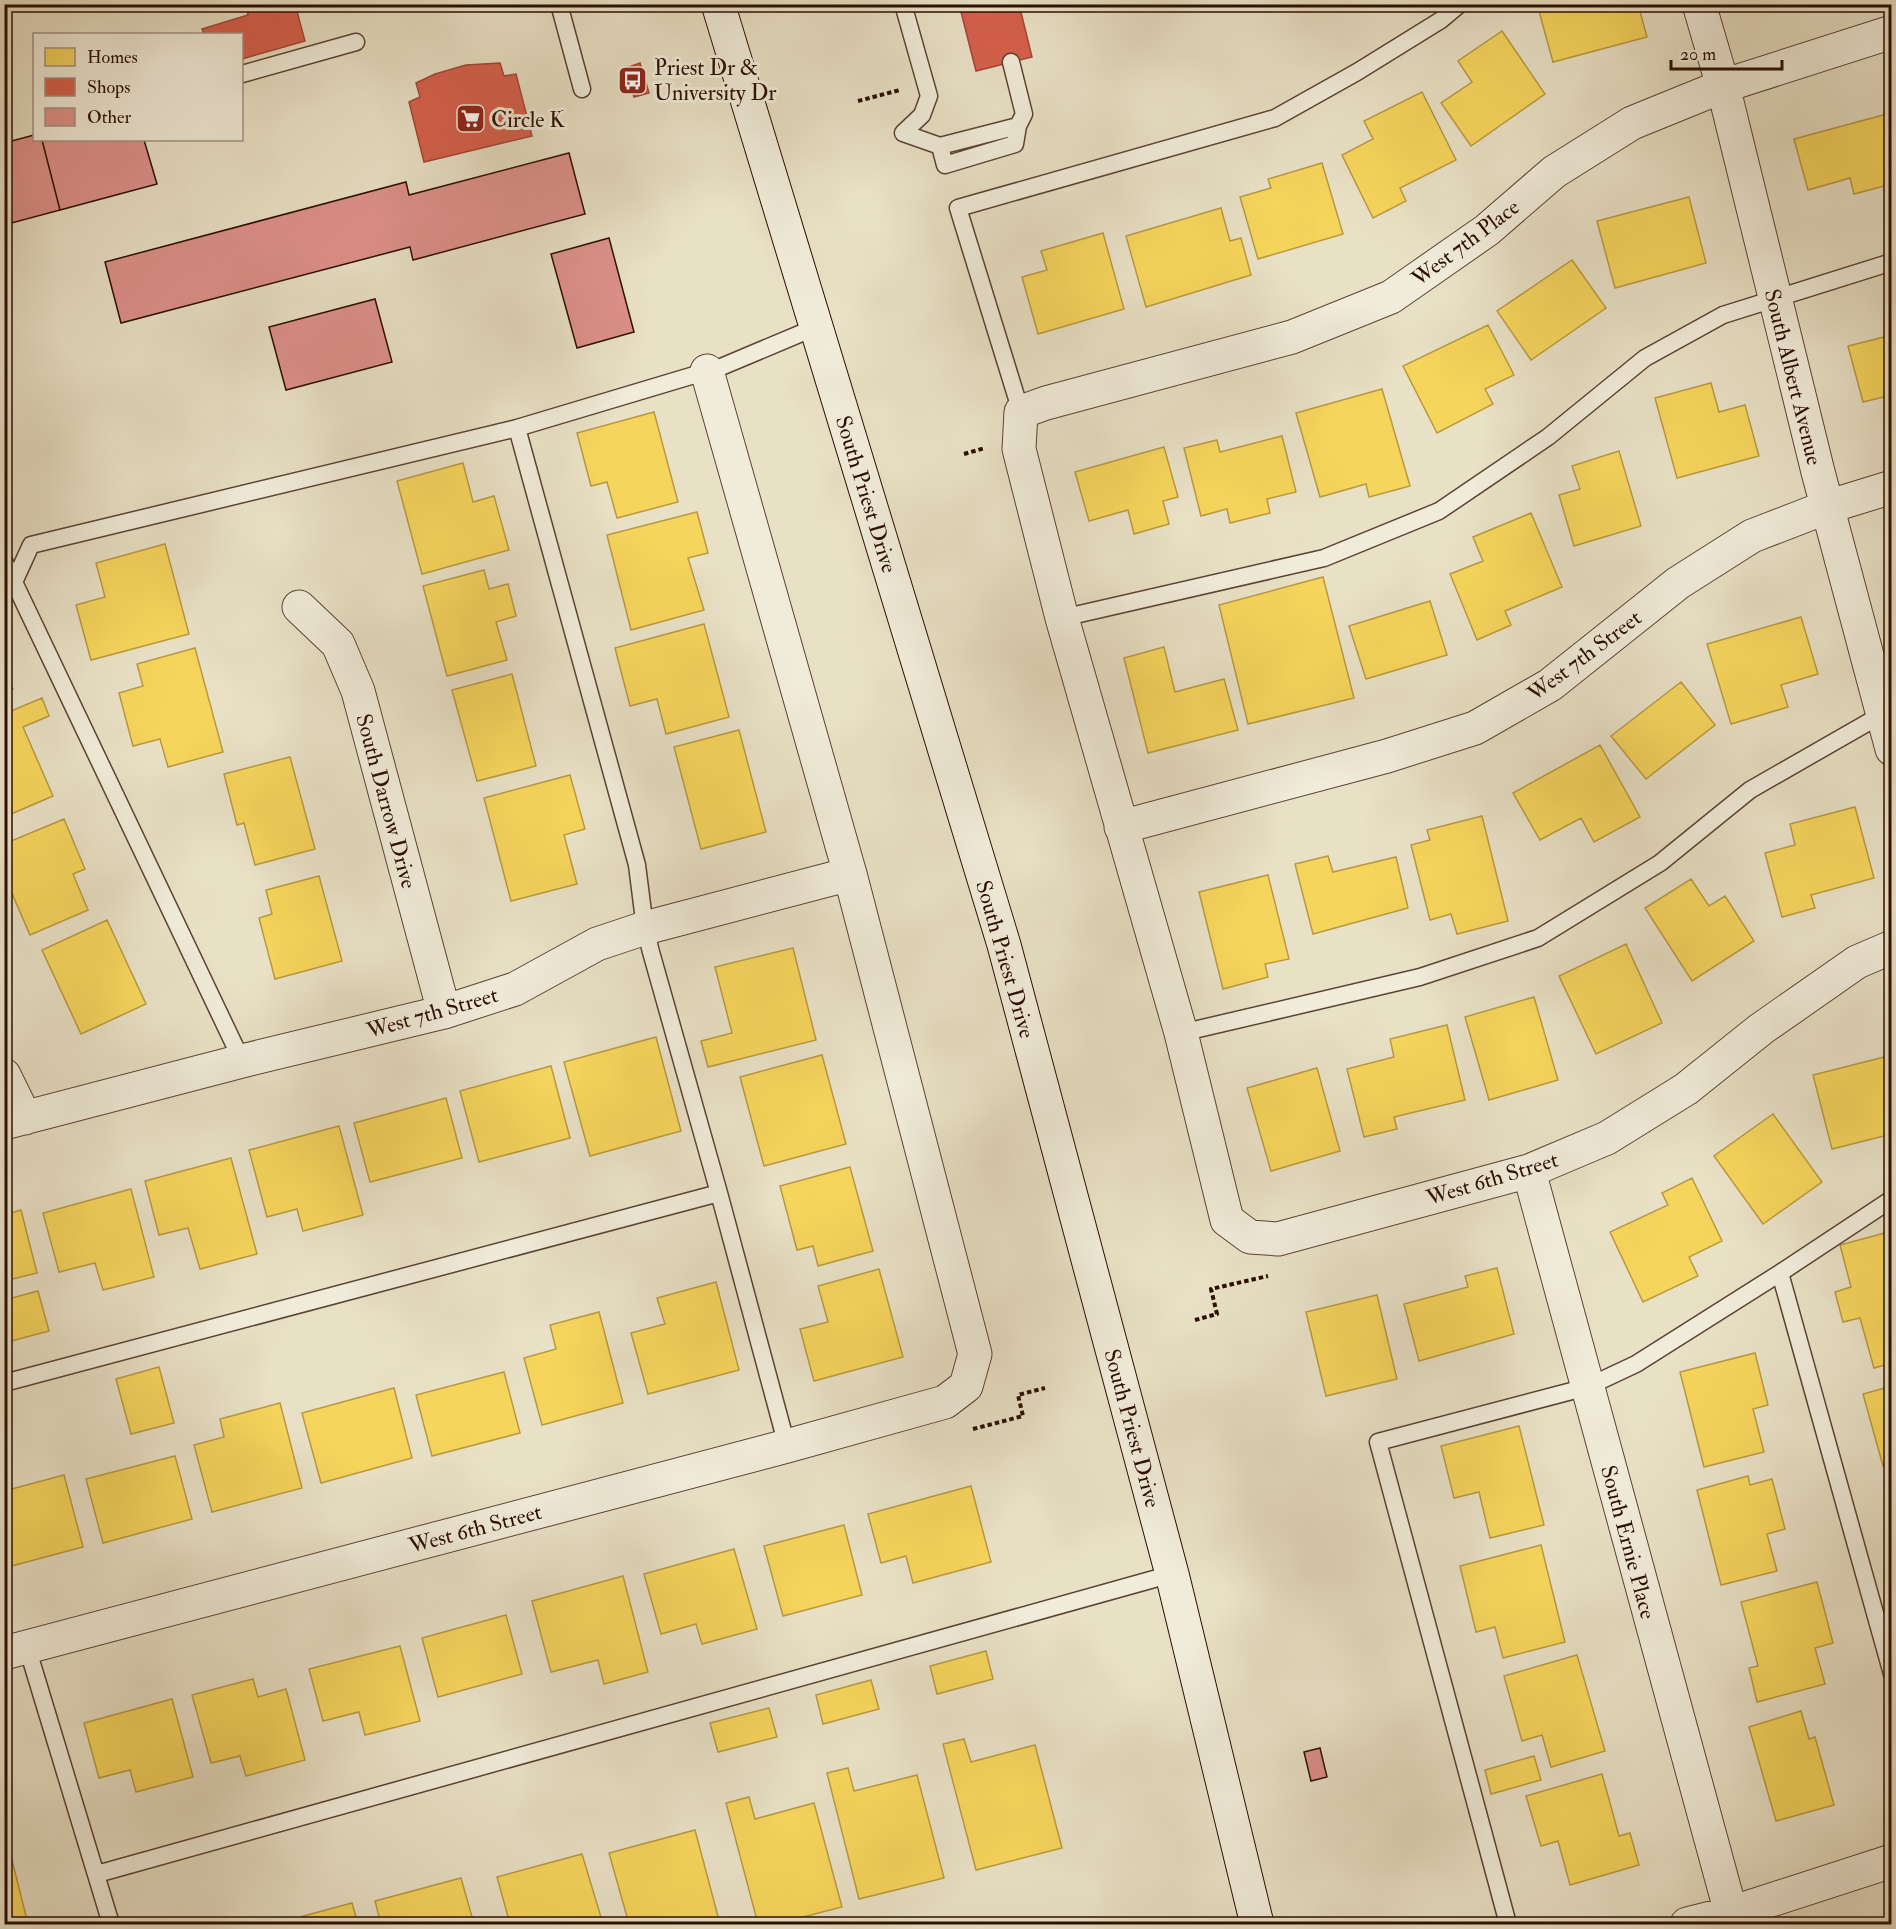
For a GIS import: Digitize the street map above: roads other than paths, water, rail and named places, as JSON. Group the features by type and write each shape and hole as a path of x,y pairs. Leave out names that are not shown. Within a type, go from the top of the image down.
{"street":[{"name":"South Priest Drive","path":"718,4 1004,945 1173,1574 1257,1924"},
{"name":"South Albert Avenue","path":"1699,4 1722,86 1827,507 1887,711 1892,748"},
{"name":"West 7th Place","path":"1021,412 1046,403 1292,337 1391,297 1487,230 1554,172 1632,123 1722,86 1892,32"},
{"path":"707,371 850,874"},
{"path":"1021,412 1019,449 1062,618 1181,1033"},
{"name":"West 7th Street","path":"1121,827 1387,756 1475,728 1550,685 1678,583 1752,536 1827,507 1892,487"},
{"name":"South Darrow Drive","path":"299,607 338,644 358,691 444,1012"},
{"name":"West 7th Street","path":"15,1121 242,1061 444,1012 515,988 597,944 645,928 850,874"},
{"name":"West 6th Street","path":"16,1650 787,1446 945,1402 966,1386 975,1354 850,874"},
{"name":"West 6th Street","path":"1181,1033 1227,1220 1250,1237 1278,1239 1529,1171 1607,1138 1686,1089 1761,1029 1857,962 1892,947"},
{"path":"4,1075 15,1121"},
{"name":"South Ernie Place","path":"1529,1171 1731,1913"},
{"path":"1687,1924 1731,1913 1892,1861"}],"lane":[{"path":"559,4 582,89"},
{"path":"903,4 929,96 922,115 903,133 940,146 1018,126 1024,114 1011,62"},
{"path":"1021,412 958,208 1275,118 1432,26 1460,4"},
{"path":"243,74 356,42"},
{"path":"1062,618 1324,558 1439,511 1548,437 1645,357 1723,315 1892,262"},
{"path":"15,580 31,545 518,428 707,371 816,327"},
{"path":"518,428 637,865 645,928 787,1446"},
{"path":"4,561 242,1061"},
{"path":"1181,1033 1420,978 1538,938 1660,862 1750,790 1887,711"},
{"path":"4,1383 718,1193"},
{"path":"1508,1924 1378,1442 1587,1387 1636,1364 1892,1199"},
{"path":"1780,1273 1892,1674"},
{"path":"97,1874 1173,1574"},
{"path":"16,1650 97,1874 111,1924"}],"place":[{"name":"Priest Dr & University Dr","path":"633,80"},
{"name":"Circle K","path":"470,119"}]}
